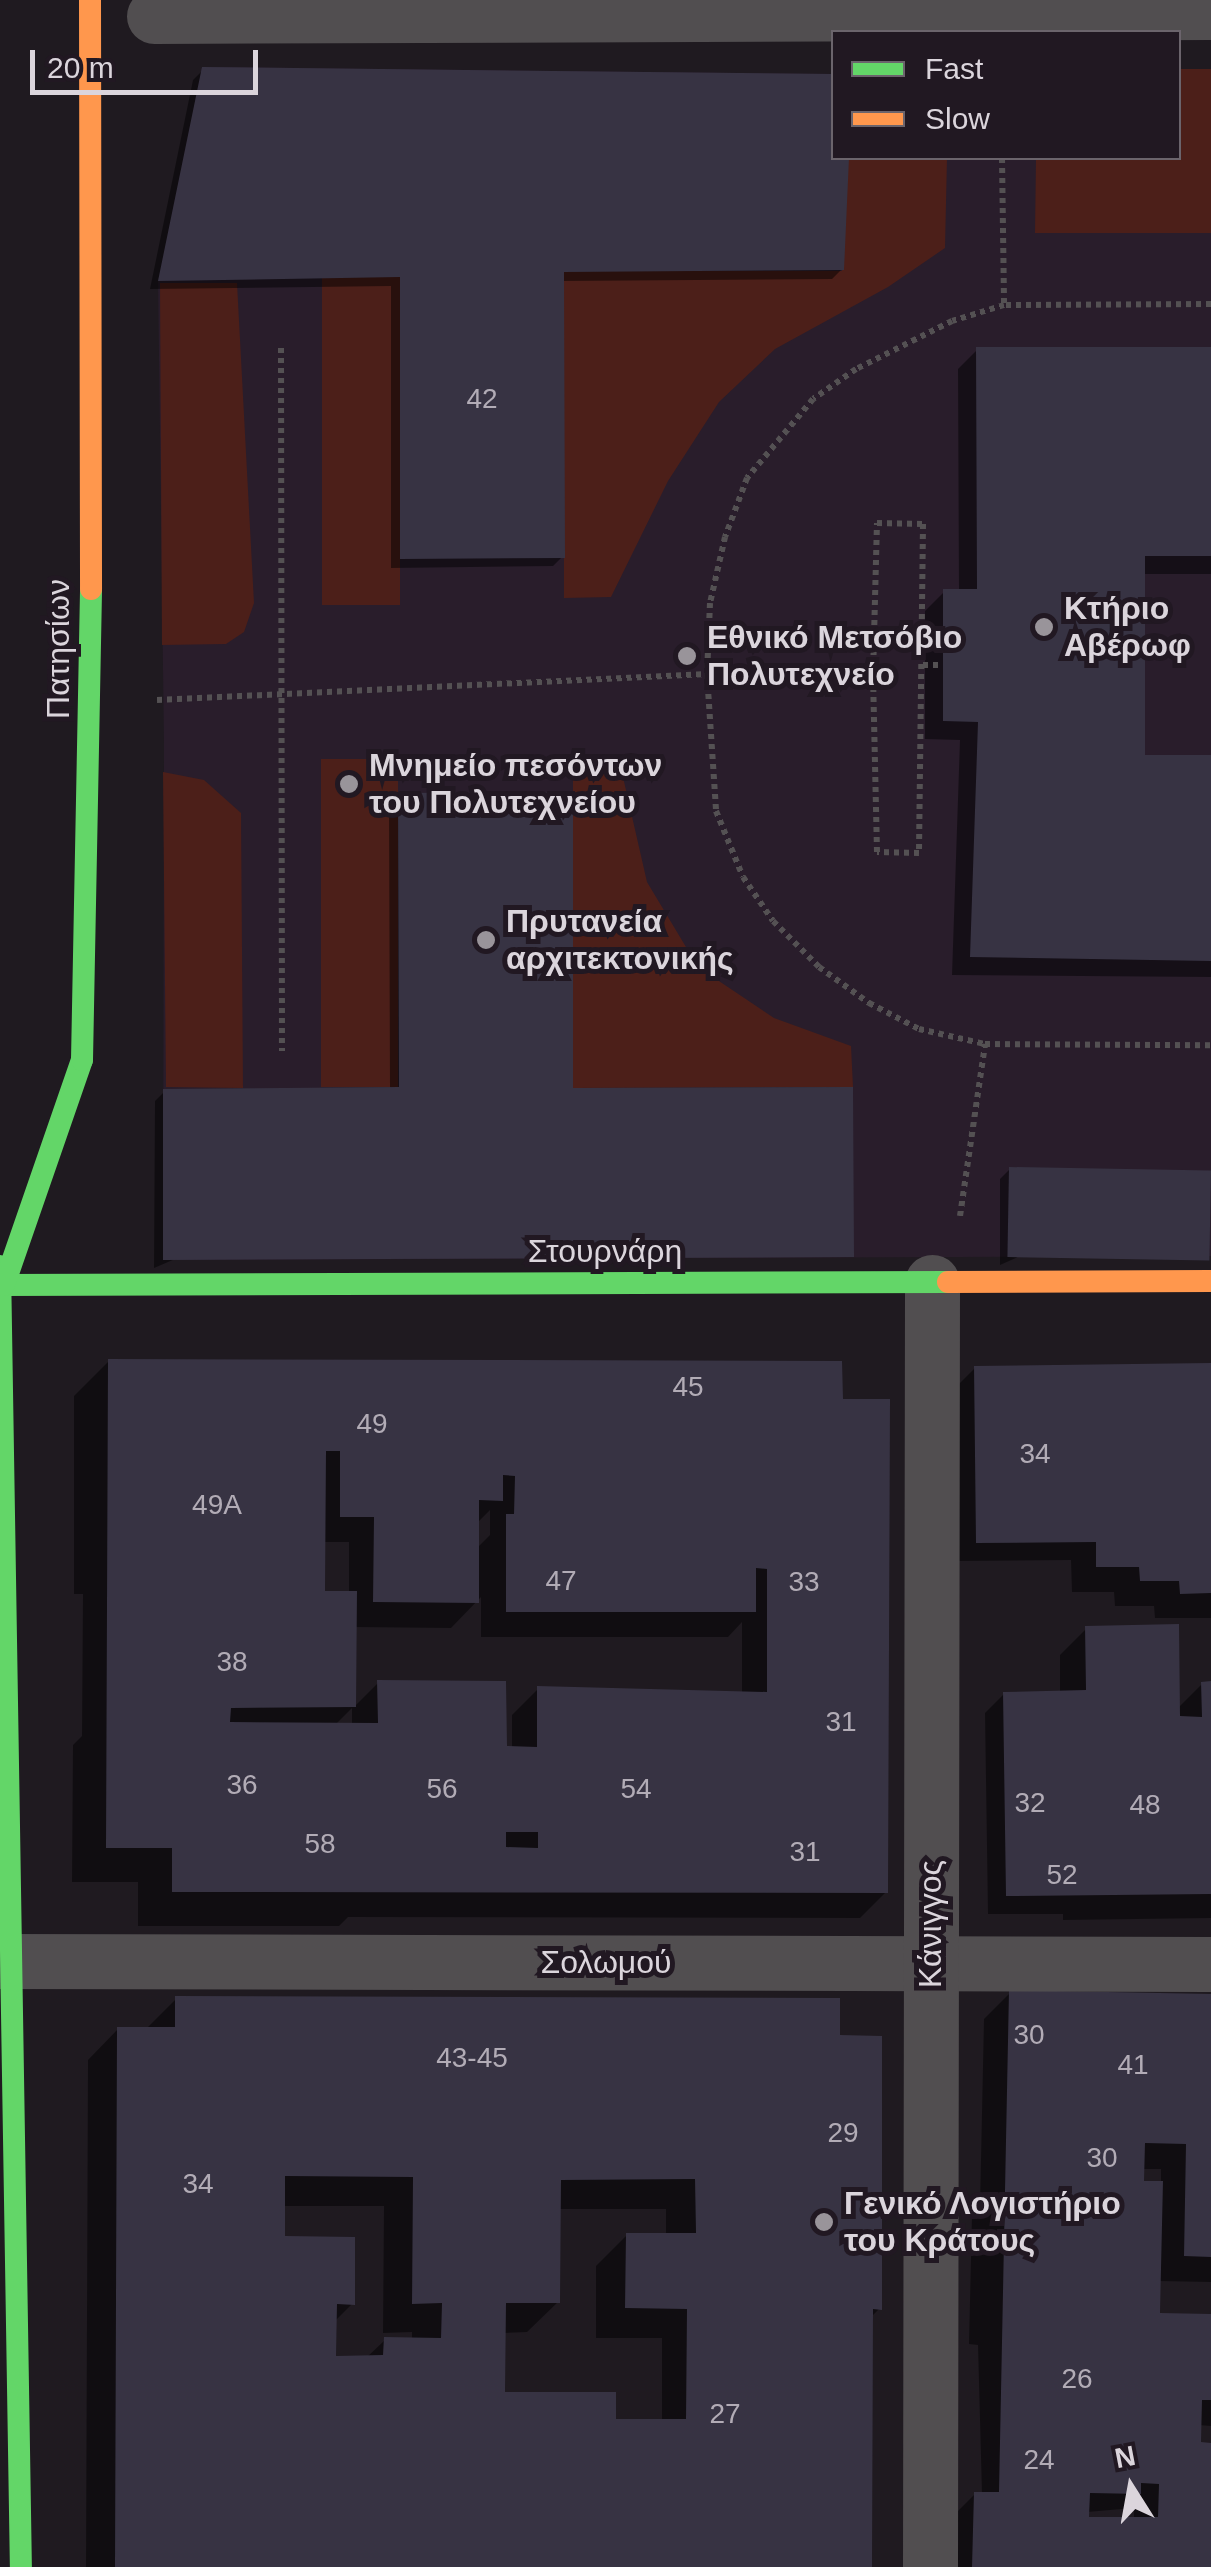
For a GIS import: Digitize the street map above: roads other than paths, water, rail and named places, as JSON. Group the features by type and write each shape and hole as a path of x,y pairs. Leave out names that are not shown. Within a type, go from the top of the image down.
{"main road":[{"name":"Πατησίων","path":"21,2567 6,1961 1,1279 82,1060 91,697 90,0"},
{"name":"Στουρνάρη","path":"1,1279 1211,1280"}],"street":[{"path":"154,16 1211,12"},
{"name":"Κάνιγγος","path":"930,2567 930,1964 957,1282"},
{"name":"Σολωμού","path":"6,1961 1211,1964"}],"place":[{"name":"Κτήριο Αβέρωφ","path":"1044,627"},
{"name":"Εθνικό Μετσόβιο Πολυτεχνείο","path":"687,656"},
{"name":"Μνημείο πεσόντων του Πολυτεχνείου","path":"349,784"},
{"name":"Πρυτανεία αρχιτεκτονικής","path":"486,940"},
{"name":"Γενικό Λογιστήριο του Κράτους","path":"824,2222"}]}
